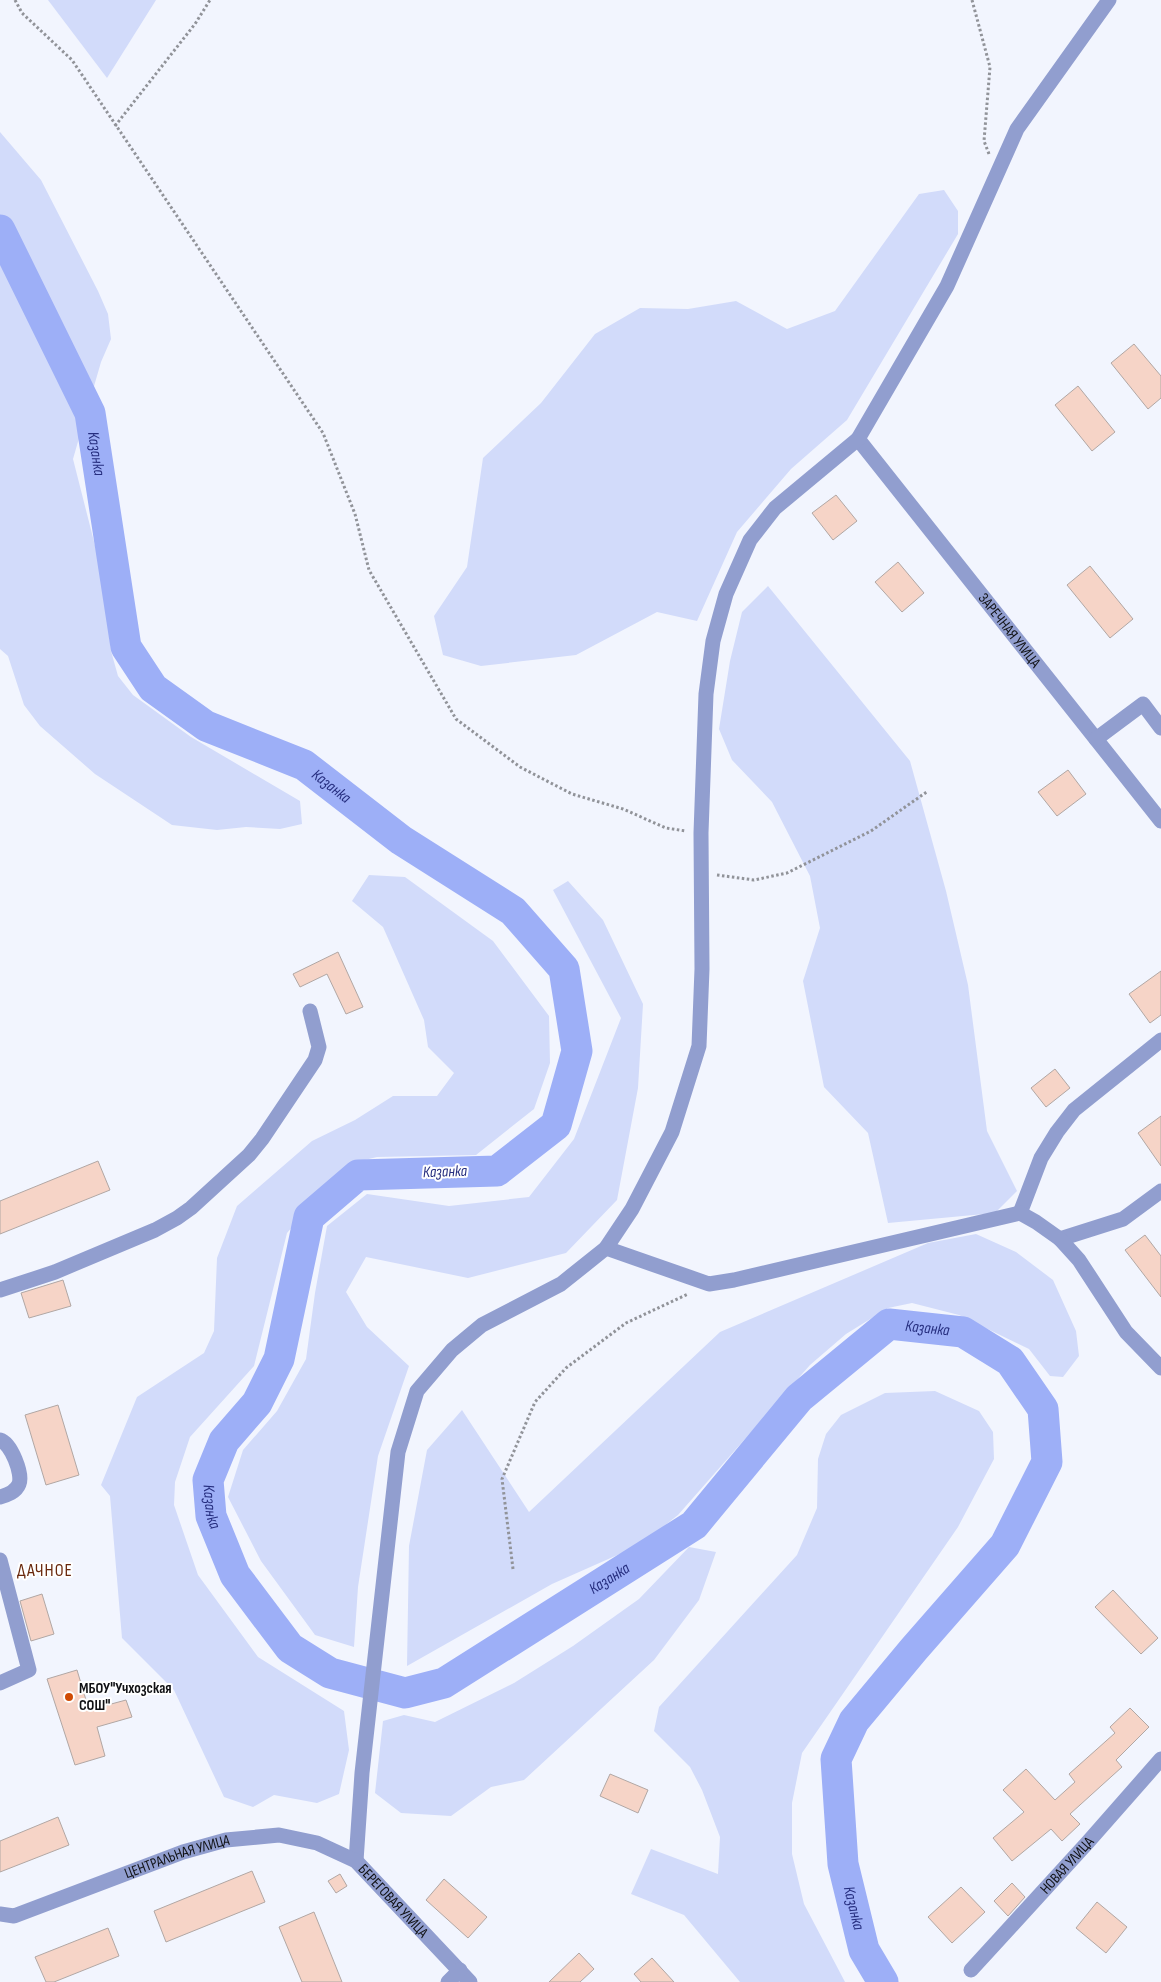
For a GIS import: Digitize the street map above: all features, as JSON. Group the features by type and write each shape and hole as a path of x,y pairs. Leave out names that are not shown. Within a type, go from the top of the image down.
{"street":[{"path":"858,440 947,286 1017,129 1109,0"},
{"name":"БЕРЕГОВАЯ УЛИЦА","path":"470,1982 356,1861 362,1773 398,1452 417,1391 452,1350 482,1325 560,1284 606,1248 632,1209 672,1132 698,1046 702,969 701,833 706,694 713,641 726,594 750,540 775,508 858,440"},
{"name":"ЗАРЕЧНАЯ УЛИЦА","path":"858,440 1161,821"},
{"path":"1096,739 1143,704 1161,728"},
{"path":"0,1290 55,1272 155,1230 191,1208 249,1155 262,1139 315,1060 319,1047 310,1011"},
{"path":"1020,1213 1041,1158 1057,1132 1074,1110 1161,1040"},
{"path":"1060,1239 1123,1219 1161,1191"},
{"path":"606,1248 709,1284 744,1278 1020,1213 1060,1239 1079,1260 1126,1332 1161,1368"},
{"path":"0,1440 4,1441 12,1449 20,1478 19,1485 13,1492 0,1497"},
{"path":"0,1560 29,1670 0,1683"},
{"name":"НОВАЯ УЛИЦА","path":"971,1970 1161,1759"},
{"name":"ЦЕНТРАЛЬНАЯ УЛИЦА","path":"0,1914 14,1916 183,1852 226,1840 279,1835 317,1843 356,1861"},
{"path":"448,1982 460,1970"}],"path":[{"path":"15,0 22,13 72,60 323,433 355,514 369,570 456,719 520,767 572,794 622,809 666,828 701,833"},
{"path":"115,126 195,24 210,0"},
{"path":"972,0 990,67 984,141 998,173"},
{"path":"701,873 754,880 787,873 871,831 928,791"},
{"path":"513,1569 502,1479 535,1402 566,1368 626,1323 709,1284"}],"shaded area":[{"path":"48,0 156,0 107,78"},
{"path":"0,132 41,180 108,314 111,339 101,362 73,459 103,577 111,651 118,676 133,695 191,737 300,801 302,824 280,829 246,827 217,830 172,825 95,774 40,726 24,705 8,656 0,649"},
{"path":"944,190 958,211 958,234 847,420 791,469 737,532 697,621 657,612 576,655 481,666 443,655 434,616 467,567 483,458 541,403 595,334 640,308 688,309 736,301 787,329 835,311 919,194"},
{"path":"768,586 910,761 946,891 968,985 987,1131 1017,1191 995,1213 888,1223 868,1133 824,1087 803,981 820,928 810,876 772,802 732,760 719,729 730,661 742,612"},
{"path":"369,875 405,877 493,941 549,1016 550,1063 534,1109 476,1155 377,1157 352,1163 334,1178 287,1233 254,1366 190,1437 175,1482 174,1505 198,1575 258,1657 344,1711 349,1750 339,1794 317,1803 274,1795 253,1807 224,1797 174,1690 122,1638 110,1496 101,1485 137,1397 204,1353 214,1331 217,1258 237,1206 312,1141 355,1120 393,1096 437,1096 454,1073 428,1047 424,1020 383,927 352,901"},
{"path":"568,881 603,920 643,1004 638,1088 617,1200 566,1253 468,1278 366,1257 346,1292 367,1327 409,1366 378,1456 358,1587 354,1647 315,1635 261,1561 228,1497 243,1450 277,1411 306,1359 327,1226 367,1194 449,1206 529,1197 574,1139 621,1018 553,890"},
{"path":"976,1234 1016,1252 1053,1280 1076,1331 1079,1356 1063,1377 1050,1376 1029,1349 959,1315 912,1303 888,1308 846,1334 810,1365 678,1515 640,1545 552,1584 407,1666 409,1546 427,1450 462,1410 529,1512 720,1332 928,1243"},
{"path":"935,1391 979,1411 993,1432 994,1459 958,1527 802,1753 792,1803 792,1854 804,1904 845,1982 740,1982 684,1915 631,1894 651,1849 718,1874 720,1837 702,1790 690,1767 654,1731 659,1707 797,1555 817,1508 818,1459 826,1434 841,1415 885,1393"},
{"path":"689,1547 716,1552 699,1600 654,1660 524,1780 491,1787 451,1816 401,1813 375,1793 383,1721 404,1715 435,1722 514,1683 573,1646 639,1599"}],"building":[{"path":"1134,344 1161,376 1161,398 1148,409 1111,363"},
{"path":"1078,386 1115,432 1092,451 1055,405"},
{"path":"836,495 857,521 833,540 812,513"},
{"path":"898,562 924,593 902,612 875,582"},
{"path":"1090,566 1133,619 1110,638 1067,585"},
{"path":"1068,770 1086,794 1057,816 1038,792"},
{"path":"338,952 363,1007 346,1014 327,974 300,987 293,974"},
{"path":"1161,971 1161,1015 1150,1023 1129,994"},
{"path":"1055,1069 1070,1088 1046,1107 1031,1088"},
{"path":"1161,1116 1161,1166 1138,1133"},
{"path":"98,1161 110,1190 0,1234 0,1201"},
{"path":"1145,1235 1161,1256 1161,1297 1125,1250"},
{"path":"63,1280 71,1306 29,1318 21,1293"},
{"path":"58,1405 79,1475 46,1485 25,1415"},
{"path":"1113,1590 1158,1638 1141,1654 1095,1607"},
{"path":"42,1594 54,1634 31,1641 20,1601"},
{"path":"77,1670 89,1710 126,1700 132,1717 97,1727 105,1756 75,1765 47,1679"},
{"path":"1130,1708 1149,1727 1116,1760 1122,1767 1070,1814 1080,1824 1062,1841 1051,1829 1012,1861 993,1838 1024,1812 1003,1790 1026,1769 1055,1800 1075,1782 1069,1774 1115,1733 1110,1727"},
{"path":"610,1774 648,1790 638,1813 600,1796"},
{"path":"58,1817 69,1845 0,1872 0,1841"},
{"path":"252,1871 265,1902 166,1942 154,1911"},
{"path":"340,1874 347,1886 336,1893 328,1881"},
{"path":"444,1879 487,1917 468,1938 426,1900"},
{"path":"1012,1883 1025,1897 1008,1916 994,1901"},
{"path":"961,1887 985,1912 952,1943 928,1917"},
{"path":"1097,1902 1127,1927 1106,1953 1076,1928"},
{"path":"314,1912 342,1982 302,1982 279,1927"},
{"path":"108,1928 119,1956 54,1982 46,1982 35,1957"},
{"path":"579,1953 594,1969 580,1982 549,1982"},
{"path":"652,1958 674,1982 641,1982 634,1974"}],"waterway":[{"name":"Казанка","path":"0,230 90,413 126,647 153,688 206,726 304,765 401,840 513,911 564,969 577,1051 556,1125 497,1171 358,1175 309,1217 279,1359 257,1403 224,1441 208,1480 211,1516 235,1575 290,1648 330,1673 405,1693 444,1683 694,1525 799,1398 889,1324 963,1332 1010,1361 1043,1409 1047,1462 1005,1545 854,1721 836,1759 843,1864 864,1950 883,1982"}],"place":[{"name":"МБОУ\"Учхозская СОШ\"","path":"69,1697"}],"district":[{"name":"ДАЧНОЕ","path":"45,1570"}]}
